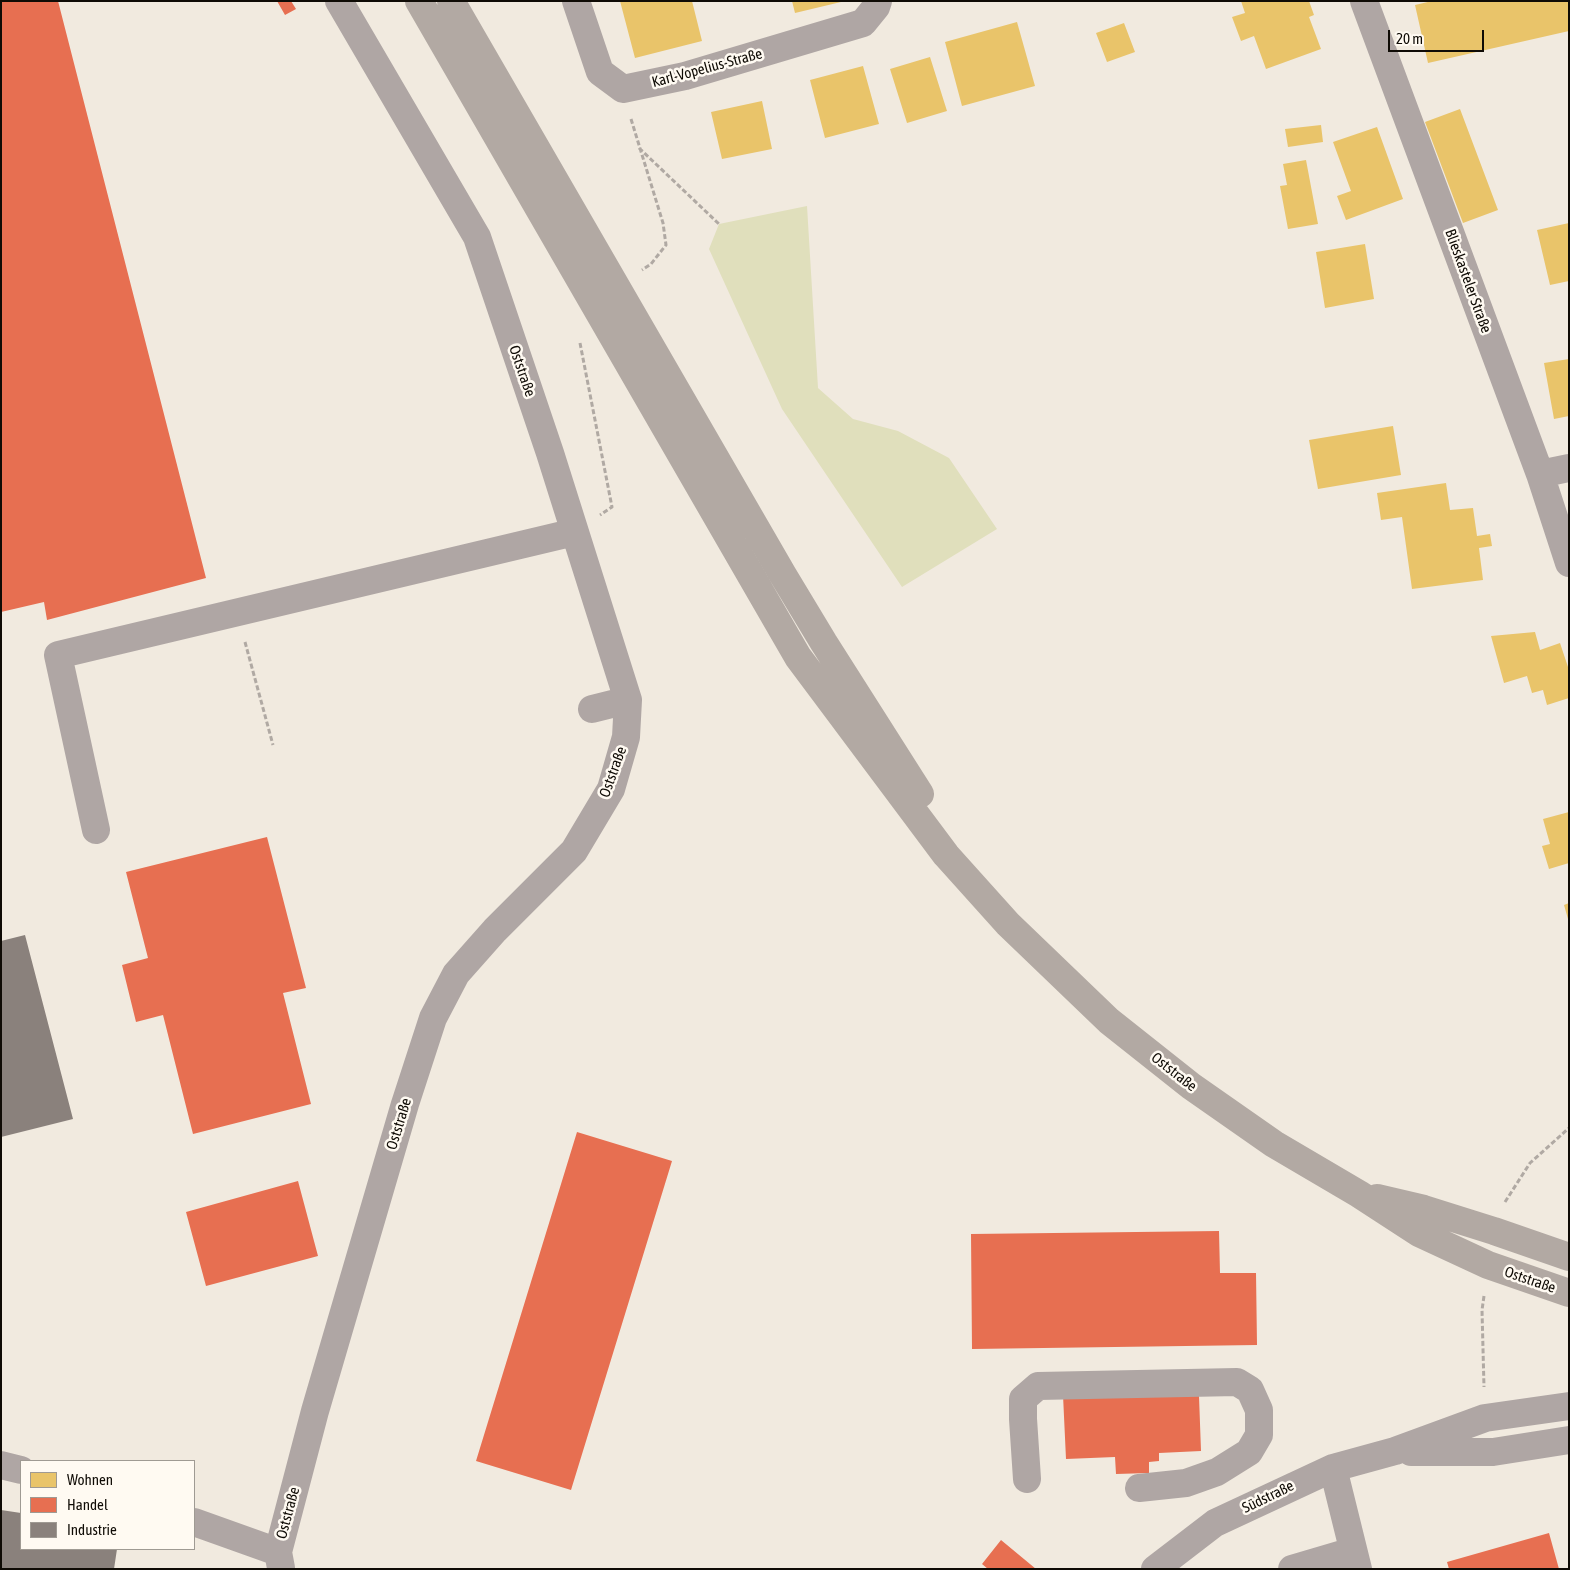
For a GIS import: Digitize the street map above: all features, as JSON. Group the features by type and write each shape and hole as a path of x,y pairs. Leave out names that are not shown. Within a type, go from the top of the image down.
{"main road":[{"name":"Oststraße","path":"419,1 798,657 946,855 1008,924 1109,1021 1191,1086 1274,1144 1359,1194 1419,1233 1488,1265 1569,1293"},
{"name":"Oststraße","path":"451,1 824,643 951,842 1008,924"},
{"name":"Oststraße","path":"1359,1194 1433,1212 1569,1258"}],"street":[{"name":"Oststraße","path":"280,1560 315,1411 405,1104 433,1018 456,974 496,930 574,851 610,789 626,737 628,700 575,532 477,238 339,1"},
{"name":"Karl-Vopelius-Straße","path":"576,1 600,72 623,89 685,76 863,23 878,1"},
{"name":"Blieskasteler Straße","path":"1364,1 1540,474 1569,563"},
{"path":"1540,474 1569,468"},
{"path":"96,830 58,655 575,532"},
{"path":"592,709 628,700"},
{"path":"1027,1479 1022,1419 1023,1399 1038,1386 1237,1382 1250,1390 1259,1410 1259,1435 1248,1452 1217,1472 1186,1483 1139,1488"},
{"name":"Südstraße","path":"1155,1569 1215,1522 1333,1468 1395,1452 1485,1418 1569,1406"},
{"name":"Südstraße","path":"1395,1452 1493,1452 1569,1440"},
{"path":"1,1465 20,1470"},
{"path":"1292,1569 1356,1560 1333,1468"},
{"path":"195,1522 280,1560"}],"path":[{"path":"638,148 719,224"},
{"path":"237,612 273,745"}],"green space":[{"path":"807,206 818,388 853,419 898,431 949,458 997,529 902,587 782,409 709,249 719,224"}],"building: Wohnen":[{"path":"620,1 692,1 702,41 635,58"},
{"path":"792,1 841,1 841,2 795,13"},
{"path":"1241,1 1309,1 1314,15 1309,17 1321,49 1266,69 1254,36 1241,41 1232,17 1245,13"},
{"path":"1432,1 1569,1 1569,31 1428,63 1415,5"},
{"path":"1017,22 1035,86 962,106 945,42"},
{"path":"1124,23 1135,52 1107,62 1096,33"},
{"path":"930,57 947,111 907,123 890,69"},
{"path":"863,66 879,124 825,138 810,80"},
{"path":"762,101 772,149 722,159 711,112"},
{"path":"1460,109 1498,210 1463,223 1425,122"},
{"path":"1321,125 1323,142 1288,147 1285,129"},
{"path":"1377,127 1403,199 1346,220 1337,196 1351,191 1333,142"},
{"path":"1306,160 1318,224 1288,229 1280,186 1287,185 1283,164"},
{"path":"1569,223 1569,281 1550,285 1537,230"},
{"path":"1365,244 1374,299 1325,308 1316,252"},
{"path":"1569,359 1569,416 1554,419 1544,363"},
{"path":"1393,426 1401,475 1318,489 1309,440"},
{"path":"1446,483 1450,510 1473,508 1477,536 1490,534 1492,546 1479,548 1483,580 1412,589 1402,517 1381,520 1377,493"},
{"path":"1535,632 1540,650 1560,643 1569,670 1569,698 1547,705 1543,690 1532,693 1527,676 1504,683 1491,636"},
{"path":"1569,812 1569,863 1549,869 1542,846 1550,844 1543,819"},
{"path":"1569,903 1569,919 1568,919 1564,905"}],"building: Handel":[{"path":"1,1 58,1 206,578 47,620 44,602 1,612"},
{"path":"277,1 291,1 296,9 285,15"},
{"path":"267,837 306,988 283,993 311,1104 193,1134 163,1015 136,1022 122,965 148,958 126,872"},
{"path":"577,1132 672,1161 571,1490 476,1461"},
{"path":"298,1181 318,1256 206,1286 186,1212"},
{"path":"1219,1231 1220,1273 1256,1273 1257,1345 972,1349 971,1234"},
{"path":"1063,1395 1199,1396 1201,1451 1159,1453 1159,1461 1149,1462 1149,1473 1116,1474 1115,1457 1066,1459"},
{"path":"1549,1533 1559,1569 1449,1569 1447,1562"},
{"path":"1001,1540 1036,1569 988,1569 982,1564"}],"building: Industrie":[{"path":"25,935 73,1119 1,1137 1,941"},
{"path":"1,1510 20,1513 20,1550 117,1550 114,1569 1,1569"}]}
